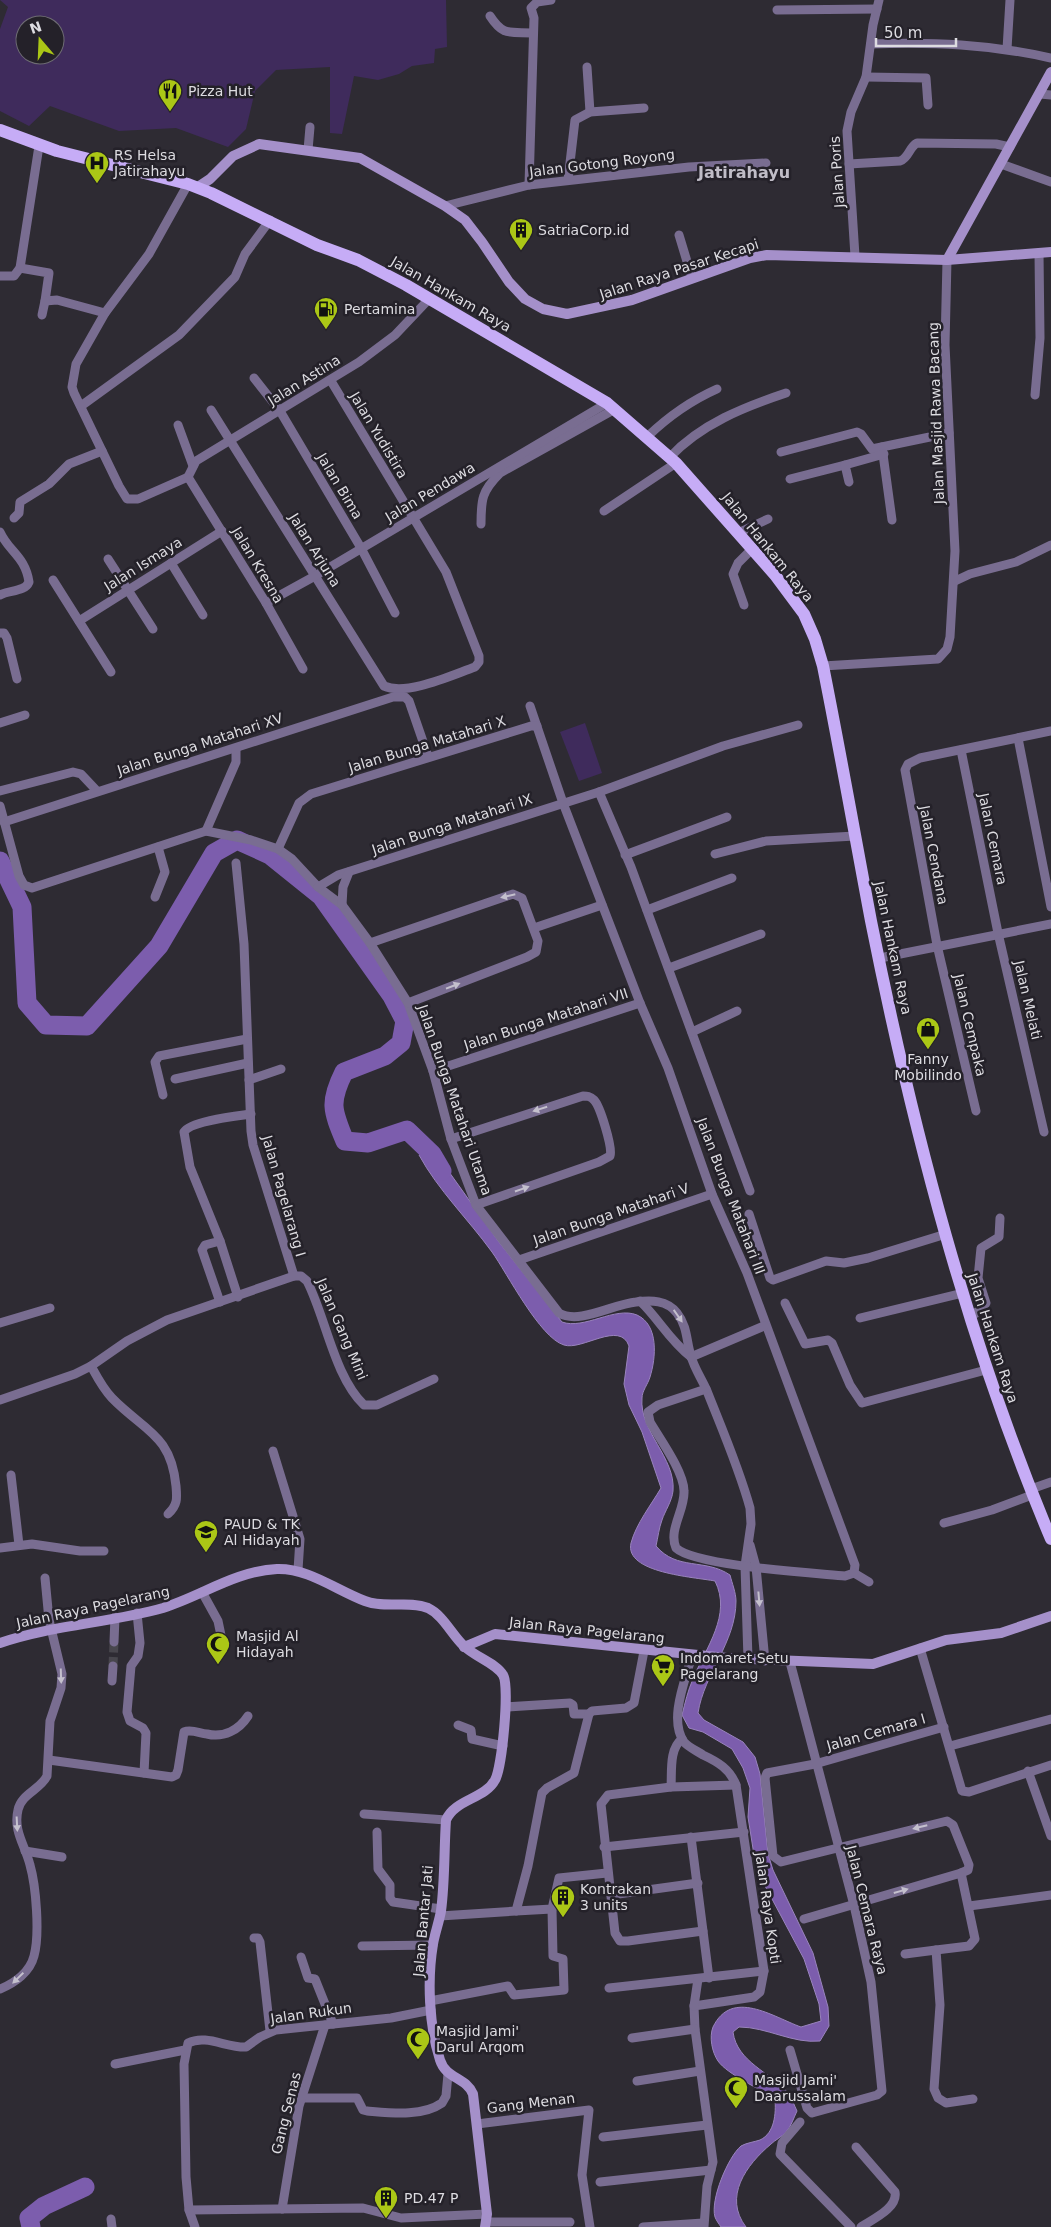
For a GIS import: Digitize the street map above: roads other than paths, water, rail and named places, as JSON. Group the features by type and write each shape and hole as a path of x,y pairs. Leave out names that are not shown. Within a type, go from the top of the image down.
{"main road":[{"name":"Jalan Hankam Raya","path":"0,130 39,146 193,186 211,193 270,220 317,245 383,272 430,298 611,406 648,436 673,460 753,548 790,594 804,614 815,639 823,666 855,836 913,1112 946,1234 986,1370 1051,1539"}],"street":[{"path":"529,185 533,5 537,2 551,0"},
{"path":"1007,49 1010,0"},
{"path":"777,10 878,4"},
{"name":"Jalan Poris","path":"854,256 848,121 866,77 878,4"},
{"path":"490,16 497,27 503,32 532,33"},
{"path":"870,44 959,43 1007,49 1051,58"},
{"path":"587,67 590,112"},
{"name":"Jalan Masjid Rawa Bacang","path":"823,666 938,659 947,649 955,581 954,500 945,346 947,260 1051,72"},
{"path":"866,77 924,77 927,81 928,105"},
{"path":"1040,94 1051,95"},
{"path":"568,180 575,120 590,112 644,108"},
{"path":"308,150 310,127"},
{"name":"Jalan Raya Pasar Kecapi","path":"193,186 210,179 233,156 259,144 360,158 445,206 465,220 509,282 520,294 543,309 567,314 594,310 660,291 750,258 768,255 947,260 1051,252"},
{"path":"849,164 900,162 904,160 911,148 917,144 996,144 1010,146"},
{"path":"0,276 14,276 20,268 39,146"},
{"name":"Jalan Gotong Royong","path":"445,206 529,185 689,167 766,163"},
{"path":"1001,164 1051,182"},
{"path":"210,179 211,193"},
{"path":"188,477 138,499 127,499 72,387 76,364 105,313 149,254 193,186"},
{"path":"81,406 179,335 235,277 245,254 270,220"},
{"path":"679,236 692,278"},
{"path":"1036,395 1040,338 1039,253"},
{"path":"20,268 49,273 42,315"},
{"name":"Jalan Astina","path":"188,477 196,461 331,380 389,340 430,298"},
{"path":"45,301 57,300 105,313"},
{"name":"Jalan Bima","path":"254,378 280,411 361,548 395,613"},
{"name":"Jalan Yudistira","path":"331,380 446,572 479,656 478,665"},
{"path":"648,436 696,398 716,389"},
{"path":"604,512 673,460 682,445 724,417 786,393"},
{"path":"481,524 481,500 490,483 500,473 611,406"},
{"name":"Jalan Pendawa","path":"266,603 611,406"},
{"name":"Jalan Arjuna","path":"211,410 378,678 384,686 405,693"},
{"path":"178,425 193,466"},
{"path":"781,452 857,432 861,434 872,449 883,451"},
{"path":"790,479 949,433"},
{"path":"14,518 19,513 20,502 49,484 69,464 102,451"},
{"path":"883,451 892,520"},
{"path":"845,464 849,482"},
{"name":"Jalan Kresna","path":"188,477 266,603 303,669"},
{"path":"738,533 768,519"},
{"name":"Jalan Ismaya","path":"79,621 222,531"},
{"path":"0,595 9,590 23,588 29,582 22,561 1,537"},
{"path":"955,581 970,574 1016,562 1051,545"},
{"path":"744,605 733,574 738,563 753,548"},
{"path":"108,559 153,629"},
{"path":"171,563 203,615"},
{"path":"53,580 111,672"},
{"path":"0,633 4,633 7,638 17,679"},
{"name":"Jalan Bunga Matahari XV","path":"4,822 393,697 478,665"},
{"path":"405,693 428,756"},
{"path":"530,706 563,803"},
{"path":"0,723 25,715"},
{"name":"Jalan Bunga Matahari IX","path":"318,887 349,872 599,792 710,750 798,725"},
{"name":"Jalan Bunga Matahari X","path":"278,849 296,808 304,798 428,756 536,726"},
{"path":"961,750 1051,731"},
{"path":"1018,738 1049,888 1051,907"},
{"path":"206,831 236,762 236,749"},
{"name":"Jalan Cendana","path":"937,945 905,770 912,760 961,750"},
{"name":"Jalan Cemara","path":"961,750 998,933"},
{"path":"0,791 72,772 81,774 97,791"},
{"path":"599,792 669,968 750,1191"},
{"name":"Jalan Bunga Matahari III","path":"563,803 640,1003 668,1068 712,1194 747,1273 764,1326 855,1565 854,1573"},
{"path":"0,806 4,822"},
{"path":"625,855 728,817"},
{"name":"Jalan Bunga Matahari Utama","path":"4,822 19,876 24,885 32,888 206,831 241,837 278,849 292,859 318,887 342,906 370,943 408,1003 433,1071 452,1139 476,1205 559,1313 566,1317 575,1318 640,1301 660,1301 670,1306 677,1313 689,1339 691,1357"},
{"path":"715,854 766,841 855,836"},
{"path":"155,897 165,872 158,847"},
{"name":"Jalan Pagelarang I","path":"0,1400 60,1380 91,1366 143,1331 294,1276 253,1145 244,944 236,863"},
{"path":"342,906 343,887 349,872"},
{"path":"647,910 732,878"},
{"path":"370,943 513,894 522,898 538,942 538,949 533,954 408,1003"},
{"path":"534,928 602,905"},
{"path":"880,958 922,950 937,945 1051,924"},
{"name":"Jalan Melati","path":"998,933 1044,1132"},
{"path":"669,968 761,934"},
{"name":"Jalan Cempaka","path":"937,945 976,1111"},
{"name":"Jalan Bunga Matahari VII","path":"433,1071 640,1003"},
{"path":"692,1032 737,1011"},
{"path":"163,1095 155,1062 159,1056 247,1038"},
{"path":"175,1079 248,1063"},
{"path":"249,1080 282,1069"},
{"path":"452,1139 583,1096 590,1097 597,1104 611,1147 610,1156 599,1162 476,1205"},
{"path":"238,1297 220,1241 190,1167 184,1132 188,1127 198,1124 251,1114"},
{"name":"Jalan Bunga Matahari V","path":"519,1260 712,1194"},
{"path":"749,1214 770,1278 773,1280 826,1261 844,1263 868,1258 946,1234"},
{"path":"971,1316 984,1307 986,1303 978,1278 981,1248 999,1237 1000,1218"},
{"path":"220,1241 205,1245 202,1250 220,1302"},
{"name":"Jalan Gang Mini","path":"294,1276 301,1276 308,1281 338,1359 360,1401 364,1405 377,1405 434,1379"},
{"path":"860,1318 963,1293"},
{"path":"640,1301 656,1318 669,1338 691,1357 706,1389 750,1508 750,1542 745,1566 748,1659"},
{"path":"785,1304 805,1344 828,1340 832,1343 850,1385 862,1403 986,1370"},
{"path":"0,1323 50,1308"},
{"path":"691,1357 764,1326"},
{"path":"91,1366 112,1398 165,1445 175,1474 177,1500 168,1514"},
{"path":"706,1389 658,1406 648,1412 650,1422 679,1474 684,1491 674,1532 675,1544 680,1552 745,1566 845,1576 854,1573 869,1582"},
{"path":"272,1451 300,1539 298,1570"},
{"path":"11,1475 19,1545"},
{"path":"944,1523 992,1510 1051,1482"},
{"path":"750,1542 756,1567 765,1661"},
{"path":"0,1548 38,1544 80,1551 104,1551"},
{"name":"Jalan Raya Pagelarang","path":"0,1643 51,1629 160,1608 248,1573 265,1570 298,1570 376,1605 409,1605 430,1609 464,1647 495,1634 692,1656 765,1661 873,1664 946,1640 1002,1632 1051,1616"},
{"path":"0,1989 15,1983 26,1971 34,1956 35,1894 25,1851 18,1837 16,1824 18,1810 23,1799 45,1780 49,1760 50,1721 61,1688 62,1674 51,1629 46,1578"},
{"path":"202,1592 218,1621 223,1646"},
{"path":"138,1612 140,1643 138,1656 131,1666 126,1712 130,1721 143,1728 146,1733 144,1773"},
{"path":"114,1642 115,1617"},
{"path":"746,1631 762,1629"},
{"path":"364,1814 446,1820 455,1808 488,1788 496,1780 503,1746 506,1707 504,1676 464,1647"},
{"path":"920,1648 955,1768 964,1792 1051,1765"},
{"path":"506,1707 570,1703 573,1705 574,1714 589,1714 592,1711 631,1707 634,1703 644,1651"},
{"path":"671,1786 673,1752 676,1743 682,1739 678,1716 692,1656"},
{"name":"Jalan Cemara Raya","path":"790,1662 854,1905 871,1982 883,2089 877,2095 816,2112 808,2110 790,2050"},
{"path":"112,1681 113,1666"},
{"path":"516,1910 528,1866 542,1793 547,1788 574,1773 589,1714"},
{"path":"49,1760 165,1777 176,1775 184,1732 224,1734 233,1731 248,1716"},
{"path":"950,1746 1051,1718"},
{"path":"458,1725 470,1730 472,1739 503,1746"},
{"name":"Jalan Cemara I","path":"838,1848 781,1862 773,1856 765,1778 767,1773 816,1764 944,1727"},
{"name":"Jalan Raya Kopti","path":"682,1739 687,1745 726,1769 736,1785 764,1971 760,1992 754,1997 694,2006"},
{"path":"1028,1771 1051,1836"},
{"path":"703,1931 628,1941 620,1940 615,1933 604,1848 601,1804 608,1795 671,1786 736,1785"},
{"name":"Jalan Bantar Jati","path":"446,1820 441,1913 433,1945 430,2006 440,2062 448,2074"},
{"path":"804,1919 961,1873 968,1870 969,1865 953,1825 947,1821 838,1848"},
{"path":"377,1832 378,1869 390,1885 393,1902 441,1913 552,1909 559,1878 608,1873"},
{"path":"604,1848 744,1832"},
{"path":"691,1837 709,1978"},
{"path":"25,1851 62,1857"},
{"path":"905,1954 969,1946 974,1942 969,1906 961,1873"},
{"path":"611,1895 698,1883"},
{"path":"969,1906 1051,1895"},
{"name":"Jalan Rukun","path":"186,2050 188,2043 194,2040 246,2047 270,2031 329,2025 430,2006 508,1986 514,1995 564,1990 563,1960 552,1956 552,1909"},
{"path":"254,1938 258,1938 260,1942 270,2031"},
{"path":"362,1946 433,1945"},
{"path":"936,1950 940,2005 934,2089 938,2098 946,2103 973,2099"},
{"path":"301,1957 308,1978 314,1979 329,2025"},
{"path":"609,1988 764,1971"},
{"path":"643,2227 703,2225 707,2186 713,2162 695,2029 694,2006 698,1979"},
{"name":"Gang Senas","path":"282,2209 301,2098 329,2025"},
{"path":"632,2038 695,2029"},
{"path":"115,2064 186,2050 184,2064 186,2177 188,2210 194,2227"},
{"path":"637,2081 700,2071"},
{"path":"301,2098 357,2098 365,2110 411,2112 436,2107 442,2103 446,2096 448,2074 471,2089 477,2124 486,2221"},
{"name":"Gang Menan","path":"477,2124 588,2109 590,2111 582,2175 590,2227"},
{"path":"800,2122 782,2143 780,2154 851,2227"},
{"path":"603,2137 707,2124"},
{"path":"856,2148 895,2192 896,2197 892,2204 861,2227"},
{"path":"600,2182 711,2170"},
{"path":"188,2210 363,2208 401,2218 570,2222"}],"waterway":[{"path":"0,861 22,907 27,1003 46,1025 87,1026 159,946 214,853 237,840 270,855 321,896 392,996 405,1021 401,1043 385,1056 344,1072 336,1091 334,1106 337,1121 345,1141 368,1143 407,1130 432,1154 442,1171"},
{"path":"31,2227 29,2218 44,2206 85,2187"}],"tunnel":[{"path":"113,1666 114,1642"}],"place":[{"name":"Pizza Hut","path":"170,112"},
{"name":"RS Helsa Jatirahayu","path":"97,184"},
{"name":"SatriaCorp.id","path":"521,251"},
{"name":"Pertamina","path":"326,330"},
{"name":"Fanny Mobilindo","path":"928,1050"},
{"name":"PAUD & TK Al Hidayah","path":"206,1553"},
{"name":"Masjid Al Hidayah","path":"218,1665"},
{"name":"Indomaret Setu Pagelarang","path":"663,1687"},
{"name":"Kontrakan 3 units","path":"563,1918"},
{"name":"Masjid Jami' Darul Arqom","path":"418,2060"},
{"name":"Masjid Jami' Daarussalam","path":"736,2109"},
{"name":"PD.47 P","path":"386,2219"}],"district":[{"name":"Jatirahayu","path":"744,172"}]}
